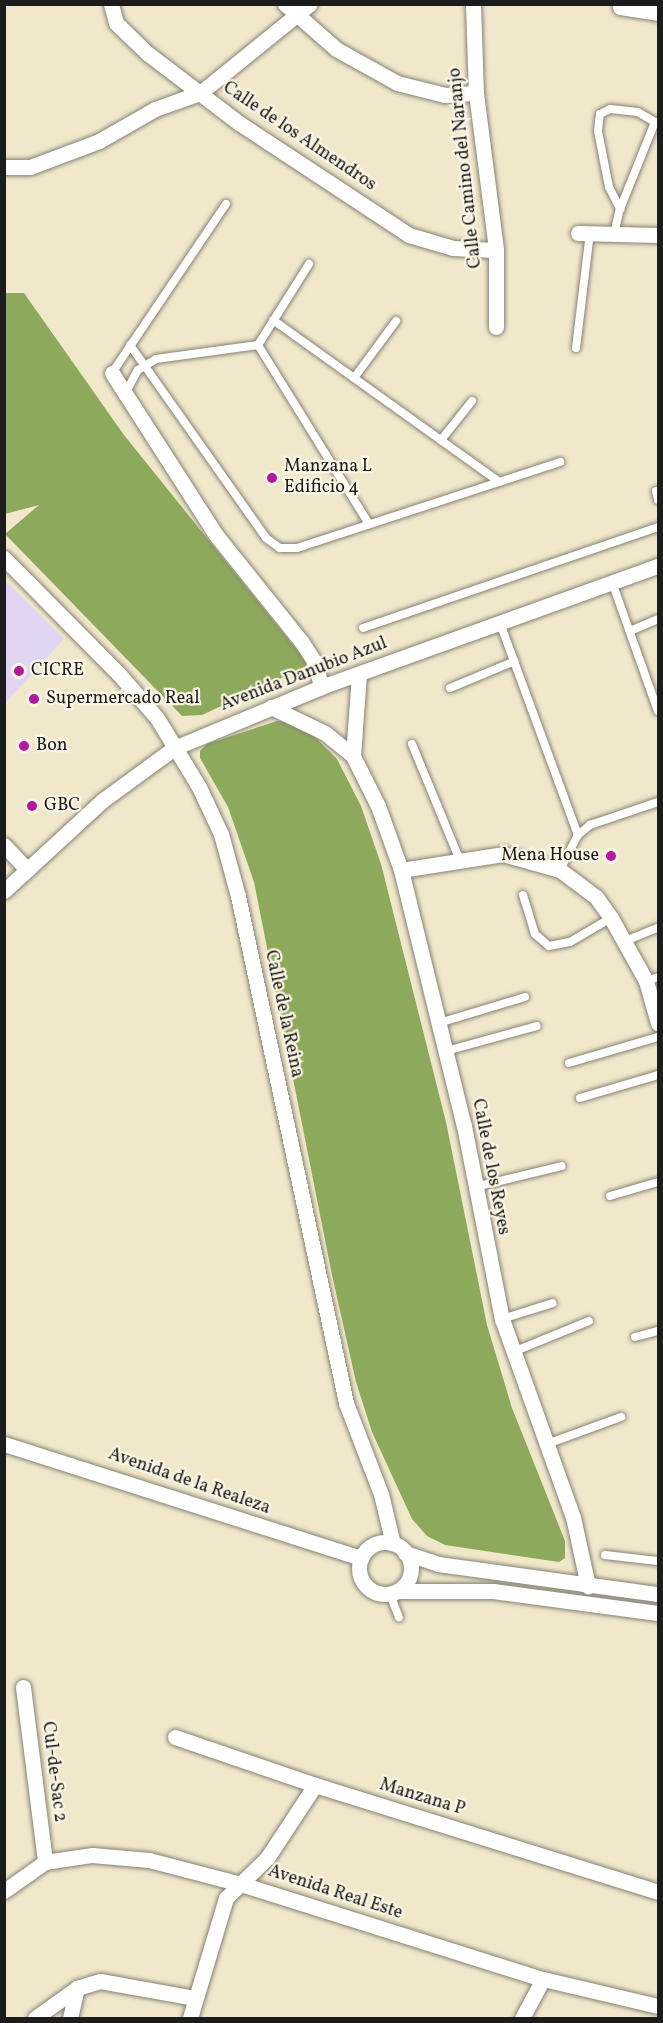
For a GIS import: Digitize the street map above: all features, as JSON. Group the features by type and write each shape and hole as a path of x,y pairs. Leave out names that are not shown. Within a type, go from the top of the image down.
{"street":[{"name":"Calle de los Almendros","path":"111,4 116,23 147,53 200,93 409,236 453,248 496,250"},
{"path":"4,167 30,167 99,141 155,109 200,93 290,9 310,4"},
{"name":"Calle Camino del Naranjo","path":"473,4 476,93 496,250 496,327"},
{"path":"620,7 658,13"},
{"path":"290,9 336,49 397,83 445,95 476,93"},
{"path":"584,233 658,235"},
{"path":"112,373 216,535 301,641 316,664 321,687"},
{"name":"Calle de la Reina","path":"4,558 118,673 157,718 199,787 231,868 344,1393 399,1549"},
{"name":"Avenida Danubio Azul","path":"4,891 103,800 174,748 321,687 658,566"},
{"path":"353,756 359,674"},
{"name":"Calle de los Reyes","path":"271,707 325,733 353,756 378,807 401,870 446,1051 502,1320 576,1527 588,1586"},
{"path":"4,845 27,870"},
{"path":"401,870 459,858 503,854 560,870 596,897 652,979 658,1023"},
{"name":"Avenida de la Realeza","path":"4,1443 361,1558"},
{"path":"658,1594 438,1564 399,1549 371,1546 361,1558 359,1567 364,1585 371,1591 493,1591 658,1612"},
{"path":"394,1592 409,1578 399,1549"},
{"name":"Cul-de-Sac 2","path":"23,1687 45,1862"},
{"name":"Manzana P","path":"175,1737 315,1785 658,1892"},
{"path":"190,2019 226,1898 267,1858 315,1785"},
{"name":"Avenida Real Este","path":"4,1891 45,1862 92,1855 122,1856 241,1884 543,1979 658,2006"},
{"path":"522,2019 543,1979"},
{"path":"35,2019 77,1988 100,1981 195,1998"},
{"path":"69,2019 77,1988"}],"lane":[{"path":"614,234 620,209 655,122 638,112 610,109 600,114 598,131 609,188 620,209"},
{"path":"112,373 226,204"},
{"path":"576,348 584,233"},
{"path":"258,345 309,264"},
{"path":"273,320 499,482"},
{"path":"354,378 396,321"},
{"path":"130,345 273,545 297,548 560,462"},
{"path":"124,395 145,363 170,356 258,345"},
{"path":"258,345 369,524"},
{"path":"441,440 472,401"},
{"path":"363,628 658,527"},
{"path":"612,582 658,711"},
{"path":"630,631 658,620"},
{"path":"500,623 578,835"},
{"path":"450,688 515,662"},
{"path":"412,744 459,858"},
{"path":"560,870 578,835 590,825 658,802"},
{"path":"523,895 535,934 549,946 570,942 611,918"},
{"path":"625,941 658,928"},
{"path":"439,1023 525,997"},
{"path":"446,1051 537,1026"},
{"path":"569,1063 658,1037"},
{"path":"580,1098 658,1075"},
{"path":"475,1188 562,1166"},
{"path":"610,1196 658,1182"},
{"path":"502,1320 553,1303"},
{"path":"513,1352 589,1321"},
{"path":"635,1337 658,1330"},
{"path":"547,1444 621,1417"},
{"path":"605,1555 658,1561"},
{"path":"394,1592 399,1617"}],"shaded area":[{"name":"CICRE","path":"5,580 64,639 4,703"}],"green space":[{"path":"4,293 24,293 124,435 309,665 202,715 182,716 5,534 39,505 5,514"},
{"path":"277,721 291,722 309,731 337,759 361,806 381,864 446,1122 487,1325 512,1408 565,1541 565,1558 559,1562 445,1545 427,1536 412,1519 372,1432 356,1382 332,1275 254,882 228,807 200,758 200,751 207,744"}],"place":[{"name":"Manzana L Edificio 4","path":"272,478"},
{"name":"CICRE","path":"19,671"},
{"name":"Supermercado Real","path":"34,699"},
{"name":"Bon","path":"24,746"},
{"name":"GBC","path":"32,806"},
{"name":"Mena House","path":"611,856"}]}
